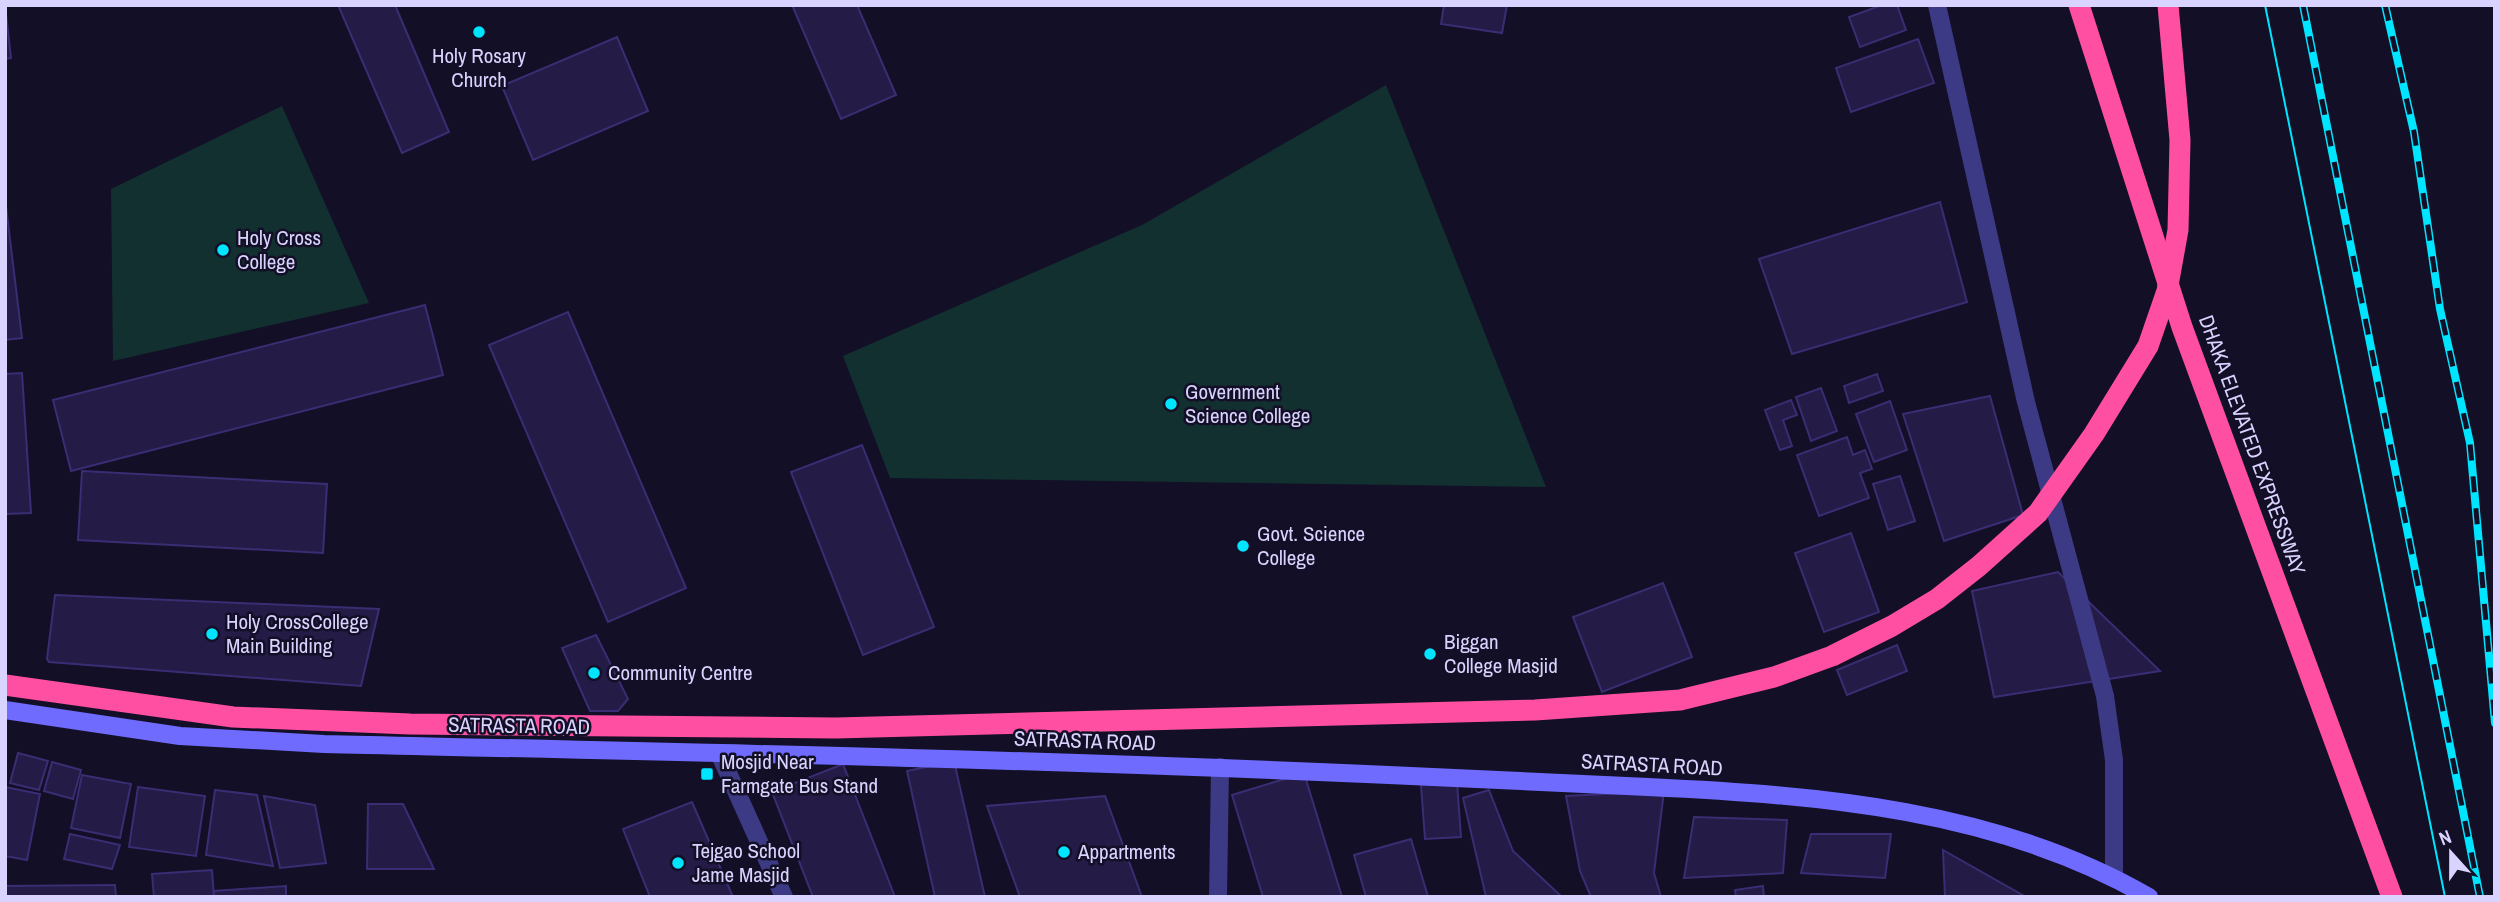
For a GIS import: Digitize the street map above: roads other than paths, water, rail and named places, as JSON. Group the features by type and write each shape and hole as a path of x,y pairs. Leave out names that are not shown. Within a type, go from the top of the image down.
{"highway":[{"name":"DHAKA ELEVATED EXPRESSWAY","path":"2079,5 2182,327 2392,897"},
{"path":"5,685 233,717 410,724 836,728 1535,710 1680,700 1774,677 1832,656 1892,626 1937,599 1979,566 2038,513 2094,434 2148,346 2167,291 2178,230 2180,140 2168,5"}],"street":[{"path":"1937,5 2026,402 2105,696 2114,760 2114,878"},
{"name":"SATRASTA ROAD","path":"5,710 180,736 324,744 1220,767 1777,793 1952,821 2026,841 2114,878 2149,897"},
{"path":"719,753 784,897"},
{"path":"1218,897 1220,767"}],"tram line":[{"path":"2265,5 2445,897"}],"railway":[{"path":"2303,5 2480,897"},
{"path":"2385,5 2414,132 2440,309 2470,443 2495,723"}],"place":[{"name":"Holy Rosary Church","path":"479,32"},
{"name":"Holy Cross College","path":"223,250"},
{"name":"Government Science College","path":"1171,404"},
{"name":"Govt. Science College","path":"1243,546"},
{"name":"Holy CrossCollege Main Building","path":"212,634"},
{"name":"Biggan College Masjid","path":"1430,654"},
{"name":"Community Centre","path":"594,673"},
{"name":"Mosjid Near Farmgate Bus Stand","path":"707,774"},
{"name":"Appartments","path":"1064,852"},
{"name":"Tejgao School Jame Masjid","path":"678,863"}]}
